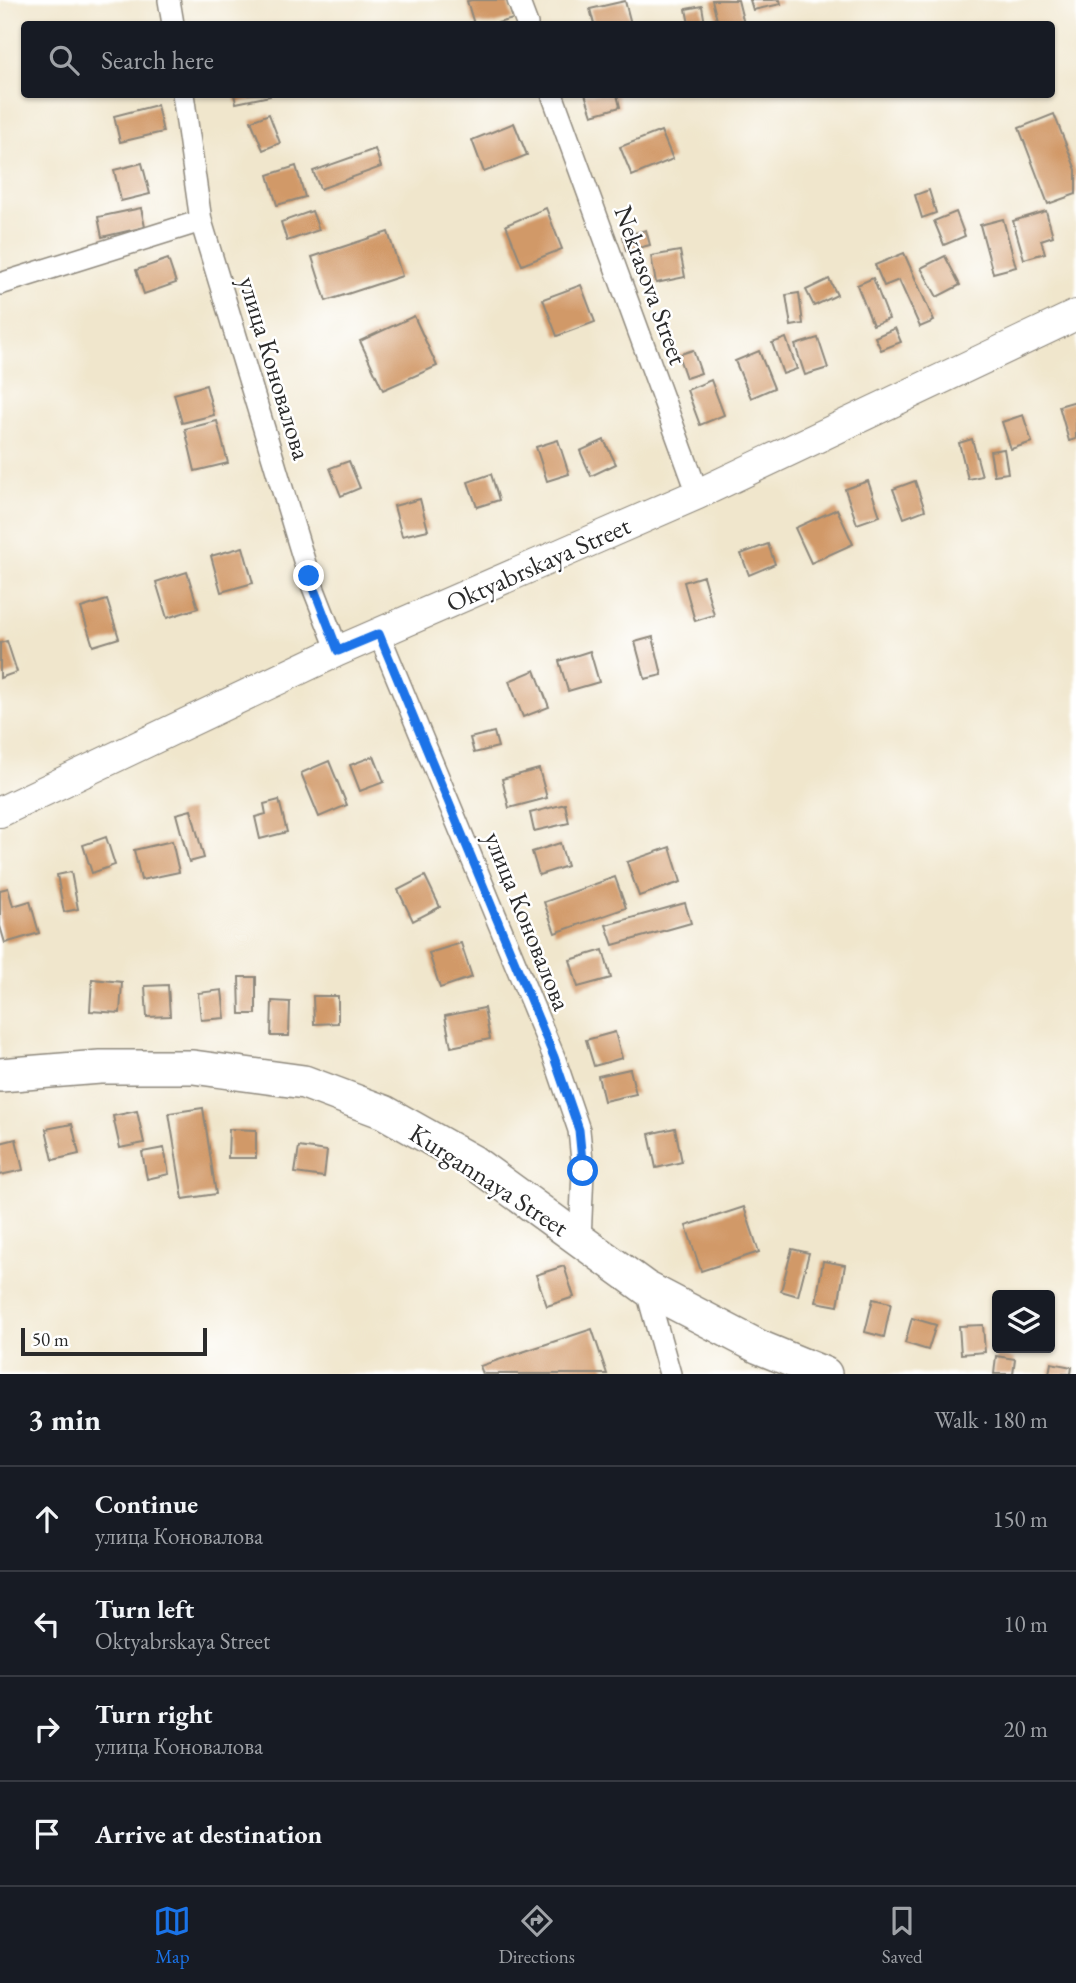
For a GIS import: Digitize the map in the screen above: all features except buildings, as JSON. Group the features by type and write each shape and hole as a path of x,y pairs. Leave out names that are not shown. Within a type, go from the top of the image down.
{"main road":[{"name":"Kurgannaya Street","path":"0,1075 100,1067 193,1067 304,1082 384,1112 472,1162 646,1289 759,1347 825,1374"}],"street":[{"path":"169,0 172,21"},
{"path":"518,0 526,21"},
{"name":"улица Коновалова","path":"184,98 201,221 309,576 338,651"},
{"name":"Nekrasova Street","path":"553,98 698,494"},
{"path":"0,284 201,221"},
{"name":"Oktyabrskaya Street","path":"0,812 338,651 698,494 1076,315"},
{"name":"улица Коновалова","path":"379,634 554,1057 579,1130 583,1171 580,1240"},
{"path":"646,1289 670,1374"}],"route":[{"path":"309,576 338,651 379,634 554,1057 579,1130 583,1171"}]}
